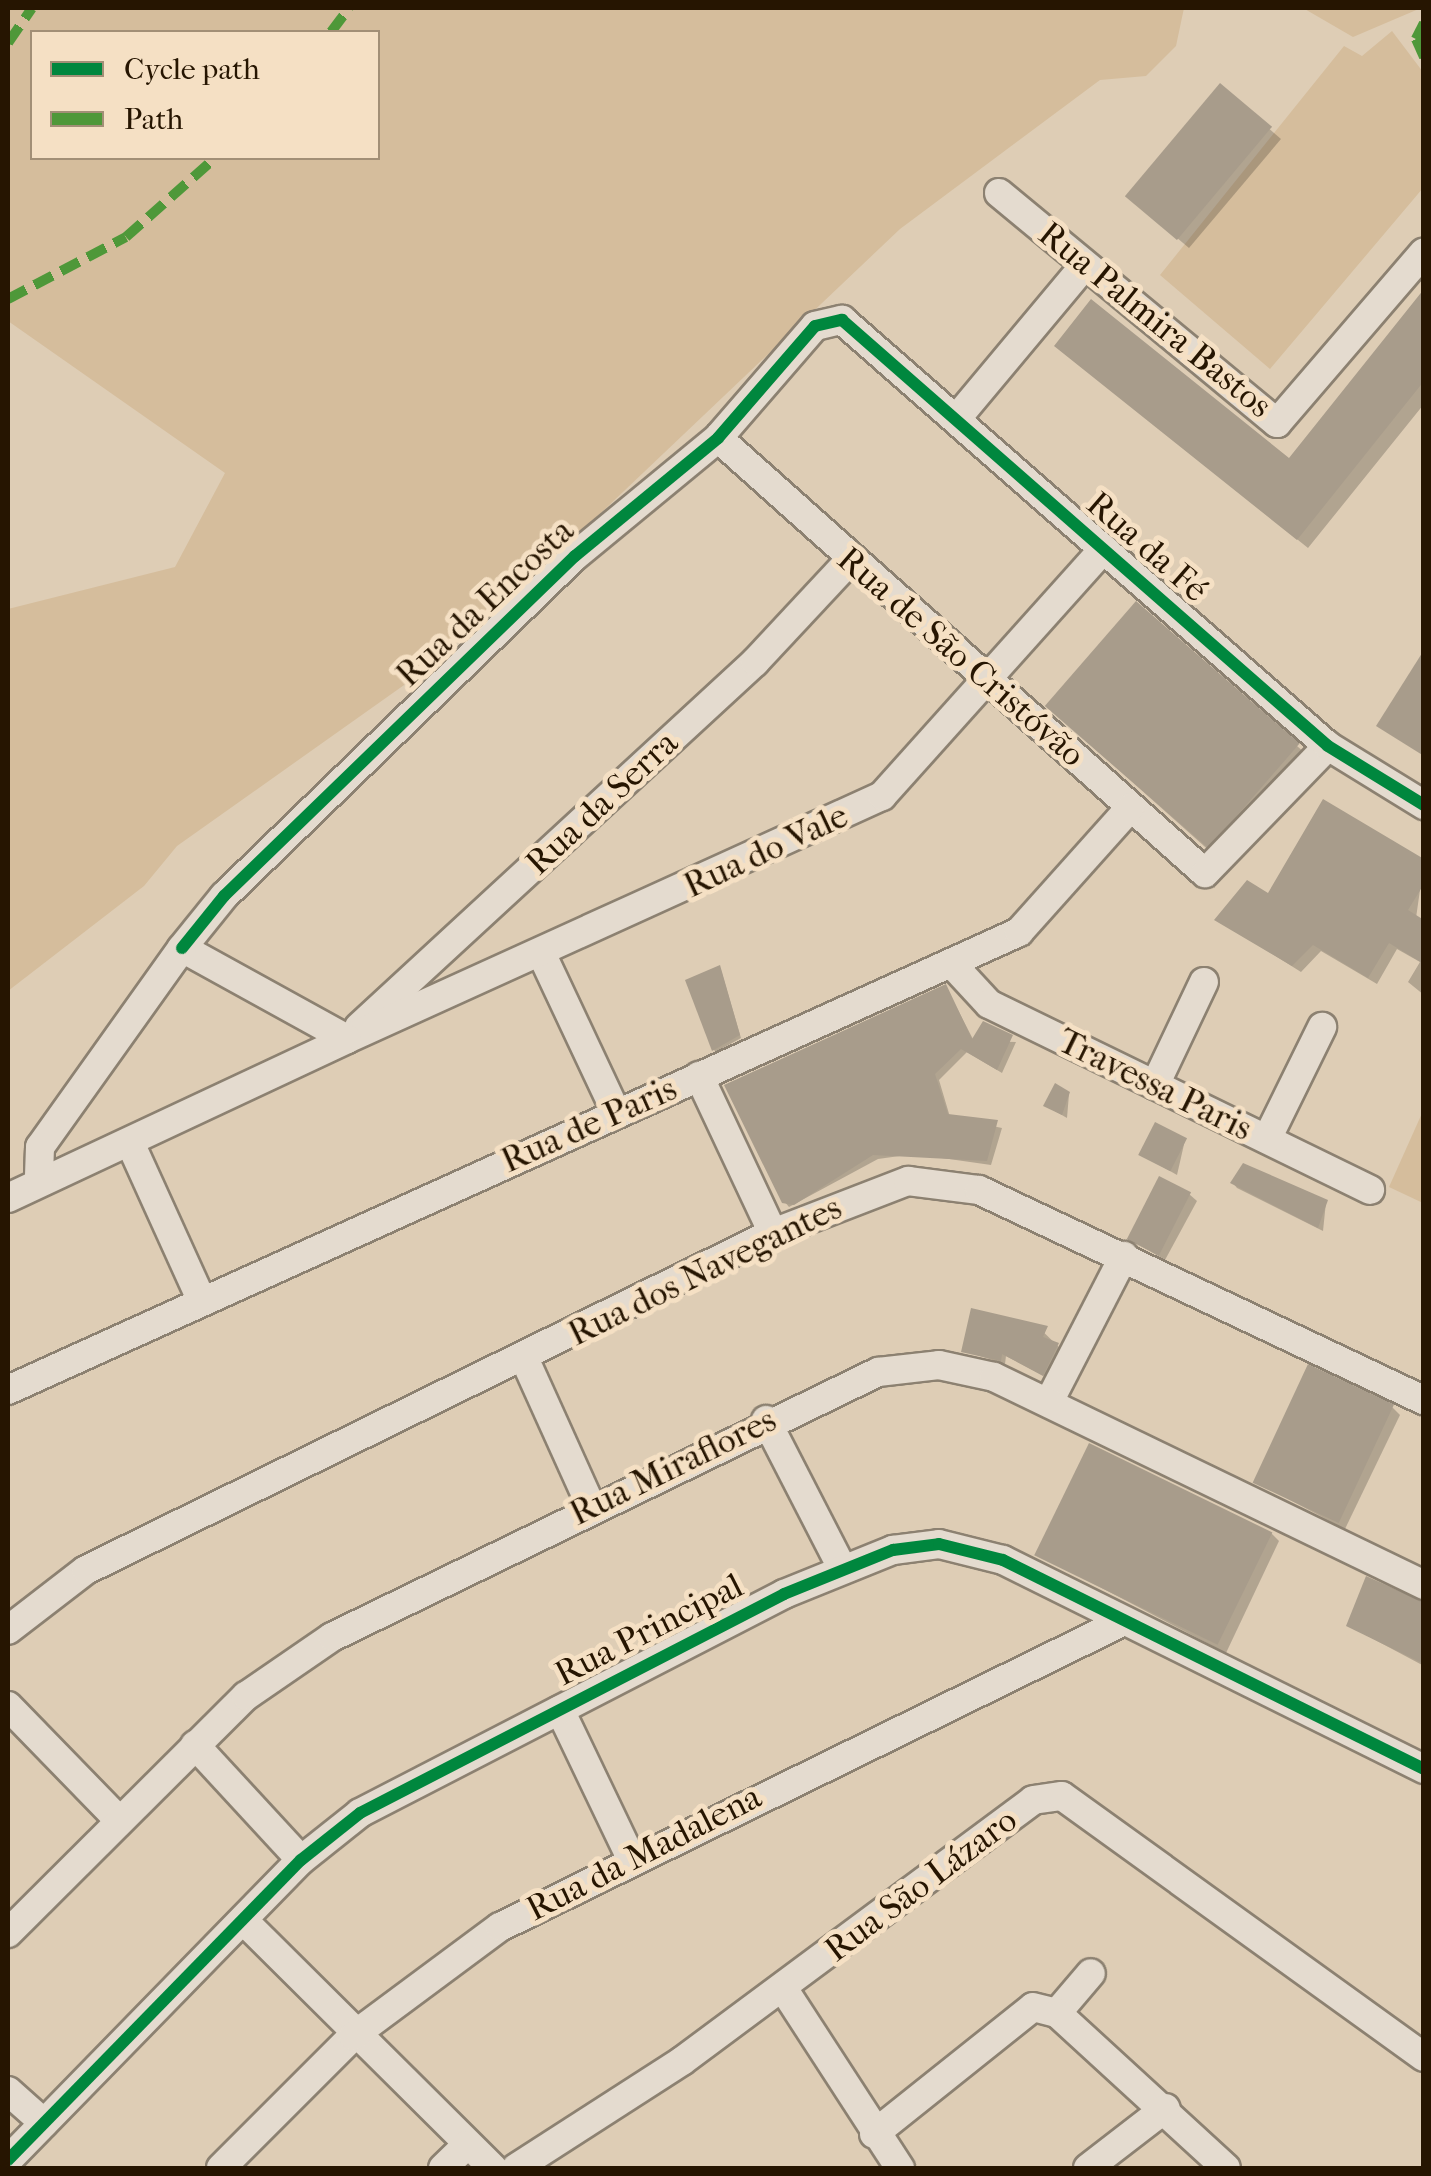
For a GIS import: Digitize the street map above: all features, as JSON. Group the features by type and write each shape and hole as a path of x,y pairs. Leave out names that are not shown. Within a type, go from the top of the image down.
{"street":[{"name":"Rua Palmira Bastos","path":"999,193 1278,422 1424,252"},
{"path":"957,418 1084,266"},
{"name":"Rua da Fé","path":"842,320 1328,746 1424,805"},
{"name":"Rua da Encosta","path":"39,1182 40,1147 182,948 224,896 575,556 718,438 814,326 842,320"},
{"name":"Rua de São Cristóvão","path":"718,438 850,560 989,678 1205,873 1328,746"},
{"name":"Rua do Vale","path":"347,1038 543,957 882,796 1104,550"},
{"name":"Rua da Serra","path":"347,1038 755,662 850,560"},
{"name":"Rua de Paris","path":"8,1390 1019,932 1130,808"},
{"path":"182,948 347,1038"},
{"path":"543,957 616,1112"},
{"name":"Travessa Paris","path":"952,964 989,1004 1370,1190"},
{"path":"1155,1085 1204,982"},
{"path":"1267,1139 1322,1027"},
{"path":"8,1198 39,1182 132,1147 347,1038"},
{"path":"699,1076 773,1233"},
{"path":"132,1147 202,1301"},
{"name":"Rua dos Navegantes","path":"8,1630 86,1570 525,1360 773,1233 908,1181 979,1190 1424,1400"},
{"path":"1050,1400 1124,1256"},
{"path":"525,1360 592,1506"},
{"name":"Rua Miraflores","path":"8,1933 246,1696 332,1637 766,1420 878,1372 939,1365 1050,1400 1424,1585"},
{"path":"766,1420 842,1568"},
{"name":"Rua Principal","path":"8,2160 302,1860 425,1772 560,1710 842,1568 939,1544 1003,1560 1424,1768"},
{"name":"Rua da Madalena","path":"221,2168 353,2036 437,1967 632,1858 1124,1621"},
{"path":"8,1706 119,1820"},
{"path":"560,1710 632,1858"},
{"path":"195,1745 302,1860"},
{"name":"Rua São Lázaro","path":"516,2168 783,1988 1033,1800 1062,1796 1424,2057"},
{"path":"243,1920 353,2036 466,2146 494,2168"},
{"path":"1057,2013 1091,1973"},
{"path":"783,1988 874,2134 900,2168"},
{"path":"874,2134 1034,2007 1057,2013 1166,2108 1226,2168"},
{"path":"8,2090 44,2124"},
{"path":"1088,2168 1166,2108"},
{"path":"443,2168 466,2146"}],"shaded area":[{"path":"8,8 1184,8 1176,46 1146,76 1100,80 900,229 525,585 414,678 177,846 144,886 8,991 8,609 175,567 225,473 8,321"},
{"path":"1303,8 1421,8 1353,37"},
{"path":"1392,31 1423,72 1423,188 1270,369 1160,275 1344,46 1362,56"},
{"path":"1423,1111 1423,1203 1389,1187"}],"building":[{"path":"1220,83 1272,127 1177,240 1125,196"},
{"path":"1424,289 1424,381 1297,540 1054,346 1091,299 1289,458"},
{"path":"1136,601 1300,743 1209,848 1045,706"},
{"path":"1424,650 1424,756 1376,726"},
{"path":"1323,799 1424,859 1424,884 1408,910 1424,920 1424,964 1389,943 1368,978 1313,945 1292,966 1214,920 1247,880 1268,893"},
{"path":"720,965 740,1035 712,1051 685,980"},
{"path":"946,984 972,1039 983,1021 1013,1035 997,1070 961,1049 935,1074 948,1114 998,1120 987,1161 873,1155 794,1205 782,1203 724,1085"},
{"path":"1055,1083 1070,1092 1062,1115 1043,1106"},
{"path":"1155,1122 1187,1138 1170,1171 1138,1155"},
{"path":"1243,1163 1328,1200 1318,1228 1230,1183"},
{"path":"1159,1176 1191,1192 1159,1256 1127,1239"},
{"path":"971,1308 1048,1326 1043,1337 1059,1343 1043,1376 1002,1354 1001,1361 961,1352"},
{"path":"1308,1364 1394,1404 1339,1523 1253,1483"},
{"path":"1089,1443 1272,1532 1218,1645 1034,1555"},
{"path":"1366,1576 1424,1602 1424,1664 1346,1626"}],"marked path":[{"path":"8,43 32,8"},
{"path":"332,30 349,8"},
{"path":"1424,23 1416,39 1424,57"},
{"path":"8,299 126,237 213,160"}],"cycle path":[{"path":"182,948 224,896 575,556 718,438 815,326 842,320 1328,746 1424,805"},
{"path":"8,2160 301,1860 360,1813 784,1594 893,1550 939,1544 1003,1560 1424,1769"}]}
